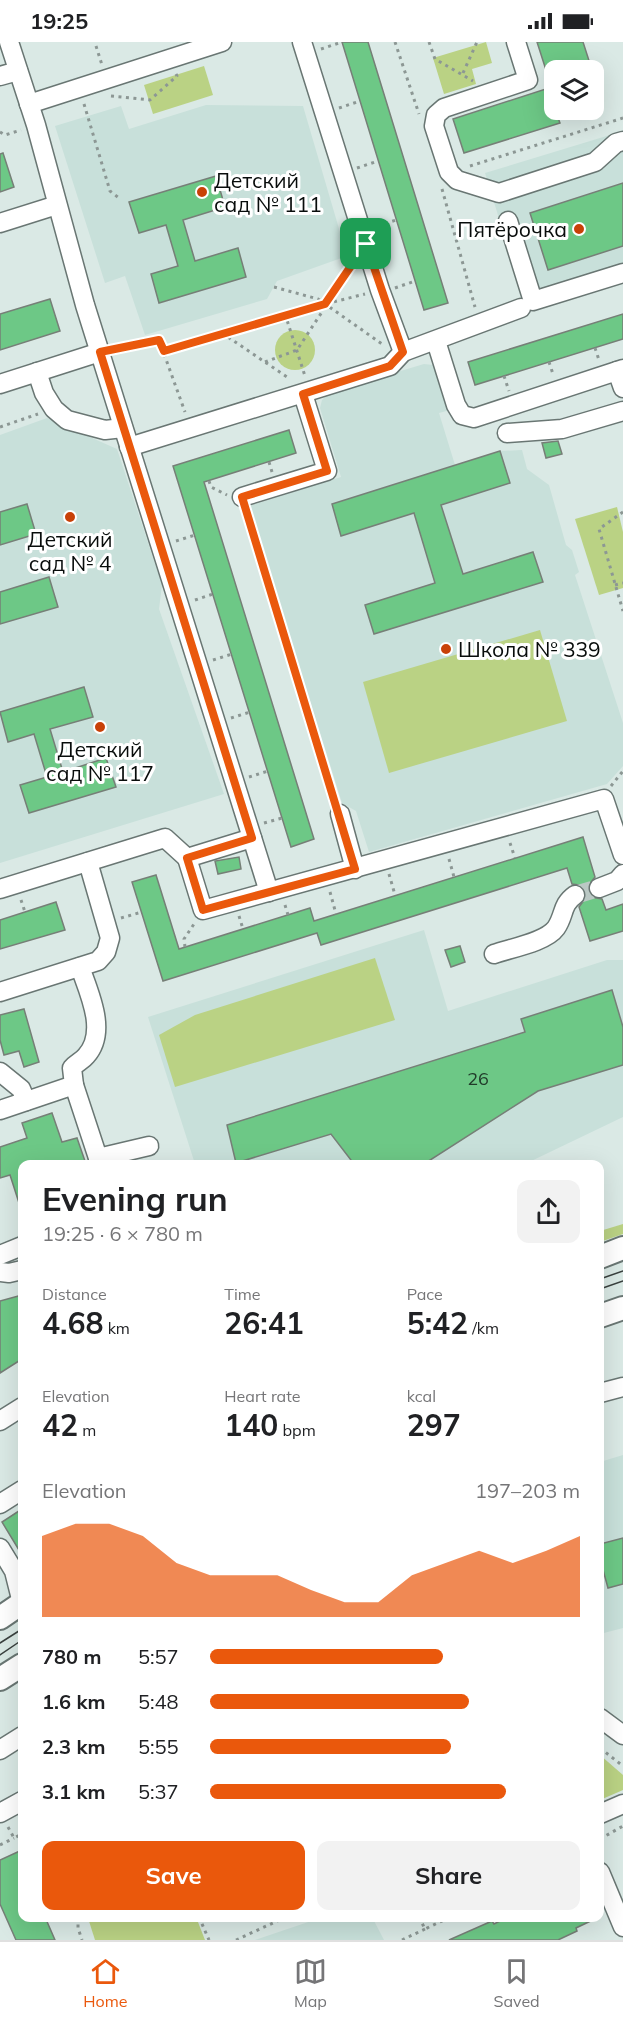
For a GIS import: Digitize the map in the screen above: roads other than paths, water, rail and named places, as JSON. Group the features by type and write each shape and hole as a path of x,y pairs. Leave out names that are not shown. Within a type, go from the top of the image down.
{"main road":[{"path":"604,1255 623,1248"},
{"path":"604,1315 623,1308"},
{"path":"0,1618 18,1606"},
{"path":"0,1679 18,1668"}],"street":[{"path":"9,42 36,125 57,205 123,428 269,892"},
{"path":"29,104 80,90 222,42"},
{"path":"516,42 528,80 444,108 436,115 434,126 449,172 457,180 499,193 596,162 616,143 623,141"},
{"path":"304,48 380,290 403,352"},
{"path":"0,76 18,71"},
{"path":"0,224 57,205"},
{"path":"508,221 533,301 623,273"},
{"path":"129,447 390,366 403,352 521,308"},
{"path":"436,341 456,405 462,415 474,418 620,370 623,388"},
{"path":"0,384 100,352"},
{"path":"37,372 44,393 54,409 67,420 105,430 123,428"},
{"path":"242,497 327,471 303,394"},
{"path":"507,433 562,429 623,411"},
{"path":"0,890 165,838 187,858 203,910 604,799 620,836 623,855"},
{"path":"340,814 355,869"},
{"path":"187,858 252,838"},
{"path":"0,992 98,961 106,952 111,938 88,862"},
{"path":"599,888 617,881 623,874"},
{"path":"494,954 545,937 556,927 567,901 575,895"},
{"path":"80,967 95,1012 95,1039 86,1056 72,1068 74,1085 99,1160"},
{"path":"0,1072 12,1079 21,1089 26,1101"},
{"path":"0,1110 74,1085"},
{"path":"102,1160 149,1146"},
{"path":"0,1255 18,1248"},
{"path":"0,1272 18,1271"},
{"path":"604,1392 623,1387"},
{"path":"0,1421 18,1410"},
{"path":"0,1504 18,1493"},
{"path":"0,1548 18,1569"},
{"path":"604,1721 623,1735"},
{"path":"0,1750 18,1739"},
{"path":"0,1813 18,1803"},
{"path":"604,1812 623,1804"},
{"path":"604,1882 623,1927"}],"tunnel":[{"path":"575,895 599,888"}],"tram line":[{"path":"604,1278 623,1271"},
{"path":"604,1288 623,1281"},
{"path":"0,1643 18,1632"},
{"path":"0,1655 18,1643"}],"place":[{"name":"Детский сад № 111","path":"202,192"},
{"name":"Пятёрочка","path":"579,229"},
{"name":"Детский сад № 4","path":"70,517"},
{"name":"Школа № 339","path":"446,649"},
{"name":"Детский сад № 117","path":"100,727"}]}
